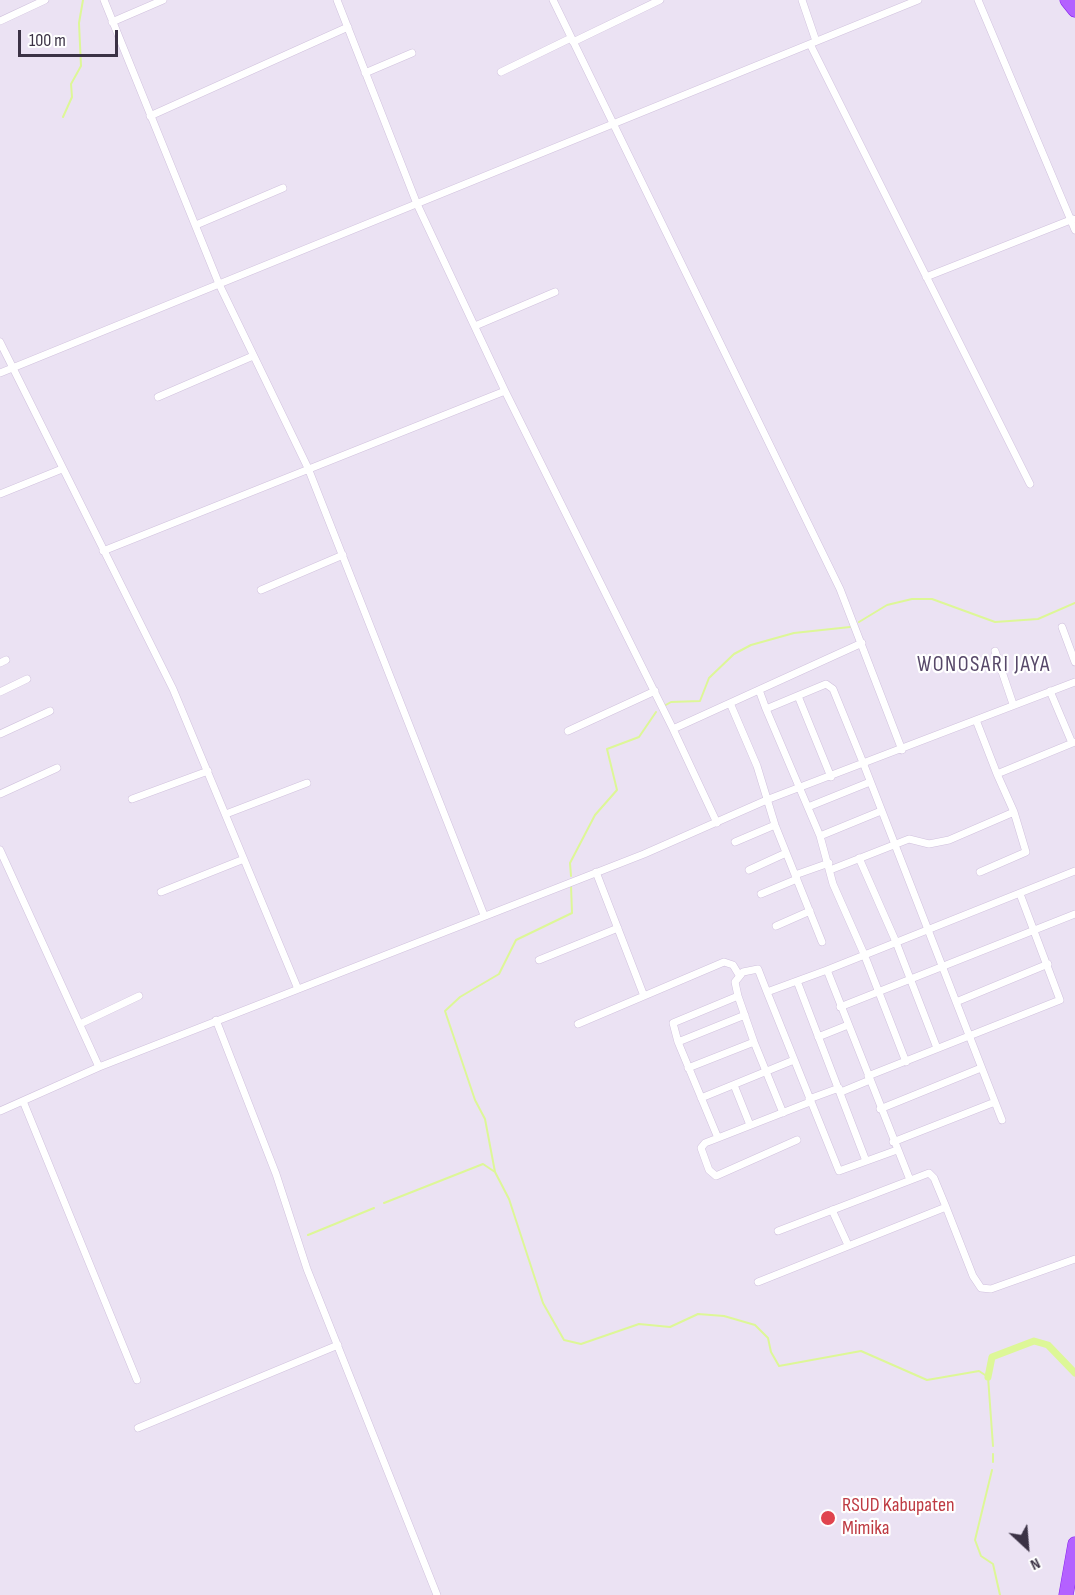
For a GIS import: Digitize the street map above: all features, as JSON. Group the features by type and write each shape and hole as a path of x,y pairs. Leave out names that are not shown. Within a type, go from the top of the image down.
{"highway":[{"path":"1067,0 1075,10"},
{"path":"1066,1595 1075,1544"},
{"path":"1073,1595 1075,1580"}],"street":[{"path":"0,21 45,0"},
{"path":"104,0 219,284 309,468 484,915"},
{"path":"112,22 164,0"},
{"path":"337,0 417,204 505,391 674,729 717,823"},
{"path":"553,0 840,589 902,750"},
{"path":"501,72 660,0"},
{"path":"802,0 813,43 926,277 1030,484"},
{"path":"0,373 918,0"},
{"path":"978,0 1073,219 1075,230"},
{"path":"150,116 348,27"},
{"path":"365,73 412,52"},
{"path":"196,225 283,188"},
{"path":"926,277 1073,219"},
{"path":"475,326 555,292"},
{"path":"0,342 173,689 298,989"},
{"path":"158,397 253,356"},
{"path":"103,550 505,391"},
{"path":"0,494 62,469"},
{"path":"261,590 343,555"},
{"path":"1062,627 1075,662"},
{"path":"674,729 862,643"},
{"path":"995,651 1013,705"},
{"path":"0,692 27,679"},
{"path":"0,1112 99,1067 216,1020 596,872 717,823 769,799 864,765 1075,682"},
{"path":"766,709 826,684 832,686 1002,1120"},
{"path":"759,690 808,807 833,884 864,954 906,1062"},
{"path":"568,730 655,691"},
{"path":"997,774 1073,743 1050,691"},
{"path":"798,696 831,777"},
{"path":"730,704 769,799 775,825 822,942"},
{"path":"0,734 50,711"},
{"path":"976,720 1014,812 1026,852 980,872"},
{"path":"0,794 57,768"},
{"path":"132,799 208,771"},
{"path":"808,807 870,782"},
{"path":"226,814 307,783"},
{"path":"819,836 881,811"},
{"path":"761,894 796,877 860,858 909,839 929,844 949,840 1014,812"},
{"path":"735,842 775,825"},
{"path":"0,850 99,1067"},
{"path":"749,870 786,854"},
{"path":"860,858 896,942 937,1048"},
{"path":"161,892 244,859"},
{"path":"596,872 644,996"},
{"path":"767,992 1075,872"},
{"path":"797,1140 716,1176 709,1170 701,1148 705,1143 1060,999 1020,894"},
{"path":"776,926 810,911"},
{"path":"840,1007 1075,914"},
{"path":"539,960 618,928"},
{"path":"578,1023 724,962 733,965 739,975"},
{"path":"956,1002 1048,964"},
{"path":"739,975 758,969 838,1171 897,1150"},
{"path":"826,970 910,1180"},
{"path":"739,975 735,985 738,996 783,1113"},
{"path":"797,981 866,1161"},
{"path":"80,1024 139,996"},
{"path":"718,1138 673,1026 674,1022 738,996"},
{"path":"678,1042 745,1015"},
{"path":"216,1020 293,1219 301,1252 437,1595"},
{"path":"818,1037 848,1025"},
{"path":"688,1068 754,1042"},
{"path":"701,1098 794,1060"},
{"path":"880,1108 981,1068"},
{"path":"734,1084 750,1125"},
{"path":"23,1101 137,1380"},
{"path":"893,1142 995,1102"},
{"path":"778,1231 931,1174 973,1276 984,1289 1075,1259"},
{"path":"758,1281 946,1207"},
{"path":"832,1210 848,1245"},
{"path":"138,1428 338,1345"}],"waterway":[{"path":"63,117 72,97 71,84 81,66 79,23 83,0"},
{"path":"859,622 887,605 912,599 932,599 995,622 1038,619 1075,603"},
{"path":"664,706 671,702 700,701 709,678 734,654 751,645 794,633 850,627"},
{"path":"571,876 570,863 595,815 617,790 607,749 639,737 656,712"},
{"path":"495,1172 485,1119 475,1100 445,1011 460,997 499,974 516,940 572,913 571,886"},
{"path":"384,1203 483,1164 495,1172 509,1199 543,1303 564,1340 581,1344 639,1324 670,1327 698,1314 724,1316 755,1325 768,1338 771,1352 779,1366 861,1351 927,1380 979,1371 988,1377 993,1446"},
{"path":"308,1235 374,1208"},
{"path":"988,1377 992,1357 1034,1341 1048,1345 1075,1373"},
{"path":"993,1454 993,1462"},
{"path":"992,1470 975,1540 981,1556 993,1564 1000,1595"}],"place":[{"name":"RSUD Kabupaten Mimika","path":"828,1518"}],"district":[{"name":"WONOSARI JAYA","path":"984,665"}]}
